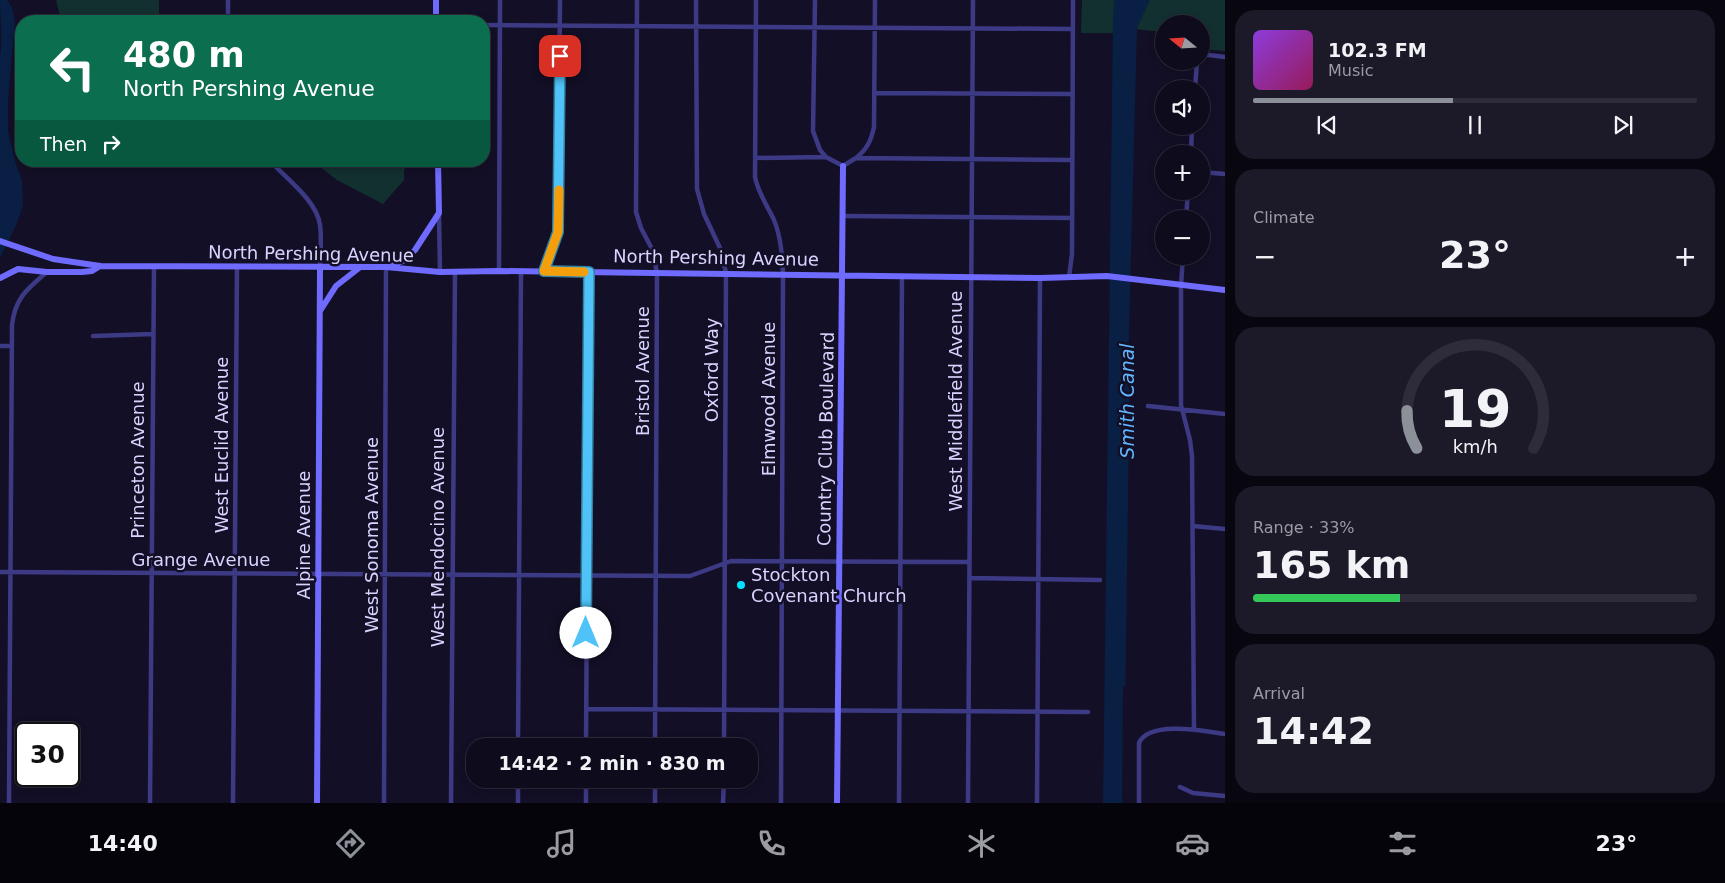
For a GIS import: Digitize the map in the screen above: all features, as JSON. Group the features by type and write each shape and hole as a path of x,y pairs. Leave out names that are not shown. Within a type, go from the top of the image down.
{"street":[{"path":"228,0 228,15"},
{"path":"436,0 436,15"},
{"path":"499,271 500,0"},
{"path":"544,271 558,232 560,0"},
{"name":"Bristol Avenue","path":"637,0 636,212 641,228 652,249 657,273 655,738"},
{"name":"Oxford Way","path":"696,0 697,189 704,214 720,248 726,273 724,738"},
{"name":"Elmwood Avenue","path":"756,0 756,183 777,230 782,252 783,274 780,803"},
{"path":"815,0 814,131 820,150 826,157 843,166 865,150 871,140 874,127 875,0"},
{"name":"West Middlefield Avenue","path":"968,803 973,0"},
{"path":"1068,277 1072,254 1073,0"},
{"path":"490,25 1073,29"},
{"path":"1210,55 1225,57"},
{"path":"874,93 1073,94"},
{"path":"755,158 826,157"},
{"path":"856,158 1072,160"},
{"name":"Country Club Boulevard","path":"838,803 843,166"},
{"path":"276,167 315,209 320,225 320,268"},
{"path":"438,167 440,272"},
{"path":"1210,173 1225,174"},
{"path":"386,268 405,260 415,250 439,214"},
{"path":"843,216 1072,218"},
{"name":"North Pershing Avenue","path":"0,241 59,260 100,266 386,268 440,272 544,271 1040,278 1107,276 1225,290"},
{"path":"1182,265 1182,410 1192,456 1194,730"},
{"path":"0,278 18,269 47,272 82,272 92,271 100,266"},
{"name":"Princeton Avenue","path":"150,803 154,267"},
{"name":"West Euclid Avenue","path":"233,803 237,267"},
{"name":"Alpine Avenue","path":"317,803 320,268"},
{"path":"320,312 328,296 336,286 359,268"},
{"name":"West Sonoma Avenue","path":"384,803 386,268"},
{"path":"518,738 521,271"},
{"path":"9,803 13,316 22,294 47,272"},
{"name":"West Mendocino Avenue","path":"451,803 455,272"},
{"path":"586,738 589,272"},
{"path":"900,803 902,276"},
{"path":"1037,803 1040,278"},
{"path":"93,336 153,334"},
{"path":"0,346 12,346"},
{"path":"1148,406 1225,414"},
{"path":"1193,526 1225,529"},
{"name":"Grange Avenue","path":"0,572 690,576 731,561 970,562"},
{"path":"969,578 1100,580"},
{"path":"586,709 1088,712"},
{"path":"1139,803 1140,743 1142,738 1168,728 1225,734"},
{"path":"1180,787 1194,793 1225,796"},
{"path":"518,788 518,803"},
{"path":"586,788 586,803"},
{"path":"655,788 655,803"},
{"path":"724,788 724,803"}],"green space":[{"path":"56,0 159,0 159,15 60,15"},
{"path":"1082,0 1225,0 1225,51 1210,50 1210,15 1155,15 1155,31 1134,29 1118,33 1081,33"},
{"path":"320,167 406,167 404,170 404,180 383,204 337,180"}],"water":[{"path":"0,0 7,0 12,7 15,21 8,101 8,131 15,167 17,167 22,181 23,206 0,258 0,56"},
{"path":"1114,0 1150,0 1137,28 1125,485 1122,803 1103,803 1113,22"}],"waterway":[{"name":"Smith Canal","path":"1123,684 1127,390"}],"slow traffic":[{"path":"559,190 558,232 544,271 584,272"}],"place":[{"name":"Stockton Covenant Church","path":"741,585"}],"route":[{"path":"560,56 558,232 544,271 589,272 586,633"}]}
